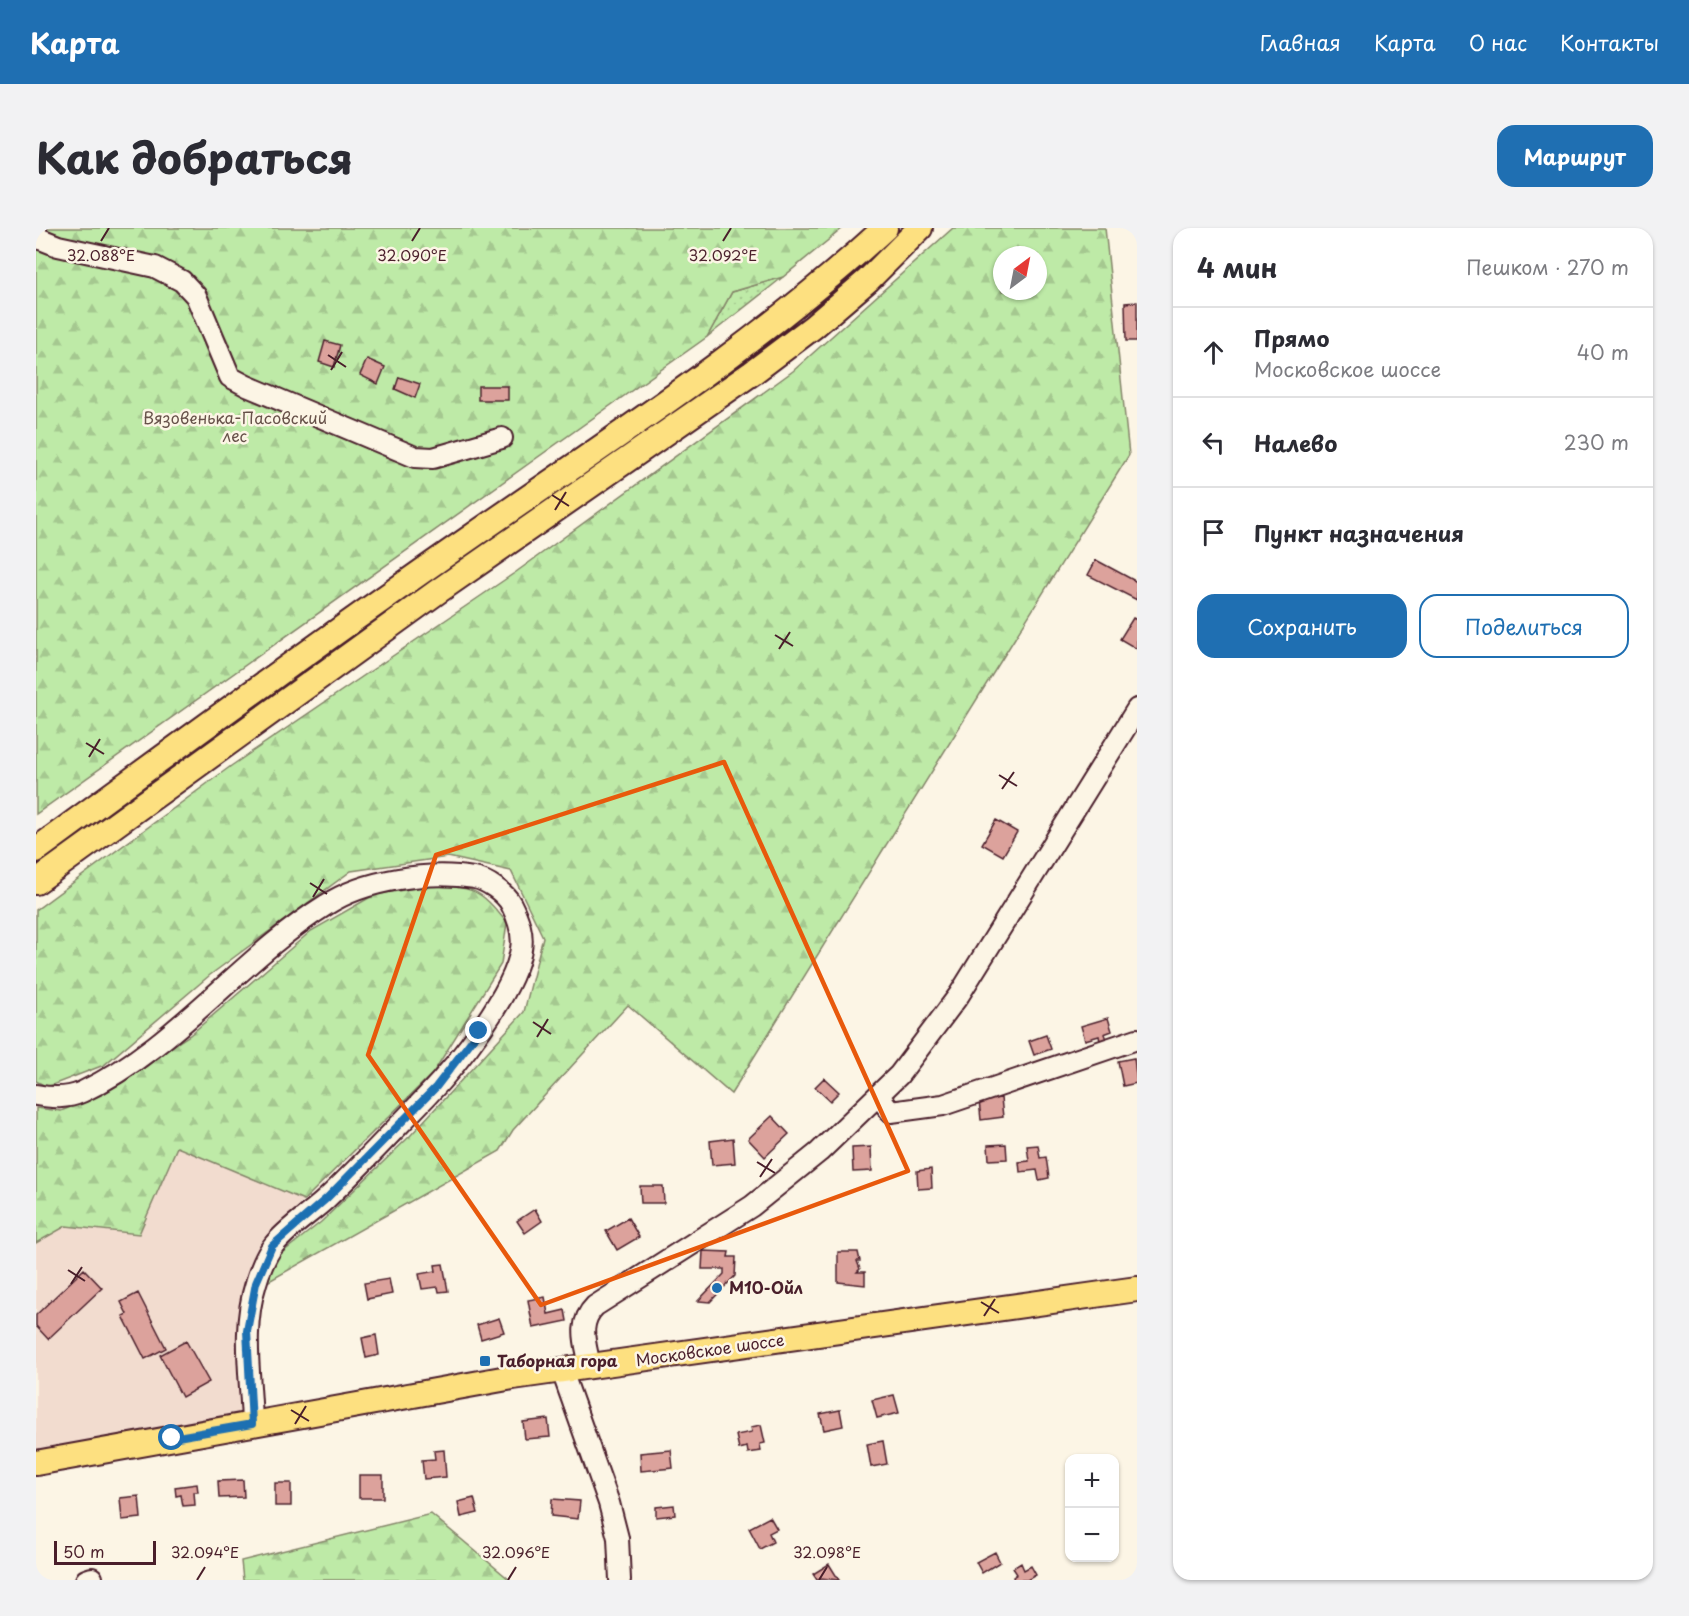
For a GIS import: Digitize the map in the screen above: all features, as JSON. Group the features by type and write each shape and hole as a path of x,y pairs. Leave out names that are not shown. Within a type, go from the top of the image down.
{"main road":[{"path":"36,850 414,577 733,354 796,306 885,228"},
{"path":"36,882 437,592 752,373 813,327 868,280 920,228"},
{"name":"Московское шоссе","path":"36,1462 427,1392 590,1366 1137,1289"}],"street":[{"path":"36,231 38,238 58,246 155,267 182,281 196,296 230,377 247,386 415,457 433,458 502,438"},
{"path":"590,1366 583,1325 588,1314 596,1306 752,1206 819,1152 899,1075 959,995 1137,709"},
{"path":"36,1095 53,1099 80,1093 115,1072 166,1037 256,958 327,903 375,885 420,875 448,873 480,879 507,896 519,920 521,949 510,983 479,1031 436,1087 327,1198 272,1246 256,1283 247,1331 252,1424"},
{"path":"879,1096 891,1112 943,1105 1137,1039"},
{"path":"562,1371 609,1503 618,1538 620,1580"}],"highlighted area":[{"path":"724,762 908,1171 541,1305 368,1055 436,855"}],"shaded area":[{"path":"177,1147 304,1200 263,1241 249,1280 236,1346 243,1414 36,1452 36,1243 65,1226 139,1234"}],"green space":[{"name":"Вязовенька-Пасовский лес","path":"36,228 843,228 783,277 732,292 707,337 36,814"},
{"path":"953,228 1105,228 1129,455 731,1094 628,1005 513,1130 500,1151 262,1285 278,1256 321,1222 410,1136 524,1012 543,937 511,871 448,857 351,871 210,975 104,1065 47,1087 36,1081 36,910 231,766 516,572 793,371"},
{"path":"783,277 707,337 732,292"},
{"path":"427,886 464,888 481,895 489,902 507,923 501,964 433,1073 304,1200 177,1147 139,1234 66,1226 36,1243 36,1108 61,1111 88,1100 190,1035 311,931 374,895"},
{"path":"431,1514 510,1580 243,1580 241,1561"}],"building":[{"path":"1137,302 1137,341 1126,341 1125,303"},
{"path":"325,341 340,345 334,367 319,362"},
{"path":"367,359 385,367 378,384 360,375"},
{"path":"399,377 420,384 415,398 395,389"},
{"path":"478,386 508,386 508,400 478,400"},
{"path":"1096,560 1137,582 1137,600 1088,575"},
{"path":"1133,618 1137,620 1137,649 1120,639"},
{"path":"996,820 1017,832 1003,856 982,844"},
{"path":"1108,1018 1112,1031 1104,1034 1106,1039 1100,1041 1099,1036 1085,1040 1081,1026"},
{"path":"1046,1035 1051,1049 1034,1055 1029,1041"},
{"path":"1134,1058 1137,1083 1123,1086 1118,1061"},
{"path":"824,1078 839,1092 830,1101 815,1087"},
{"path":"1001,1098 1003,1117 981,1120 979,1100"},
{"path":"772,1116 789,1134 765,1157 748,1139"},
{"path":"733,1138 735,1163 712,1165 710,1141"},
{"path":"1006,1144 1007,1159 989,1160 988,1145"},
{"path":"1038,1145 1040,1158 1046,1157 1049,1178 1039,1180 1037,1170 1020,1172 1019,1162 1029,1161 1027,1146"},
{"path":"871,1147 872,1171 853,1172 852,1148"},
{"path":"931,1169 932,1188 918,1189 917,1171"},
{"path":"640,1186 663,1186 664,1203 641,1203"},
{"path":"535,1209 542,1221 525,1233 517,1221"},
{"path":"628,1218 639,1237 617,1250 606,1231"},
{"name":"М10-Ойл","path":"703,1251 729,1252 728,1257 736,1257 735,1276 710,1302 698,1301 724,1274 724,1269 702,1269"},
{"path":"838,1252 858,1252 860,1261 857,1261 860,1269 857,1272 865,1272 865,1285 838,1282"},
{"path":"443,1264 448,1291 439,1292 438,1287 422,1289 419,1274 436,1271 435,1265"},
{"path":"84,1269 102,1288 48,1339 36,1326 36,1315"},
{"path":"389,1279 392,1294 367,1299 364,1283"},
{"path":"138,1293 166,1348 145,1359 123,1316 127,1314 121,1302"},
{"path":"545,1297 548,1314 565,1310 567,1321 533,1328 528,1300"},
{"path":"499,1318 504,1332 481,1339 477,1325"},
{"path":"376,1335 379,1355 366,1358 362,1338"},
{"path":"186,1341 209,1382 182,1397 160,1355"},
{"path":"894,1395 899,1413 877,1418 872,1400"},
{"path":"840,1410 843,1426 824,1430 820,1414"},
{"path":"548,1419 550,1437 525,1439 523,1422"},
{"path":"761,1425 765,1443 760,1444 761,1451 748,1453 747,1447 739,1449 736,1435 752,1432 751,1427"},
{"path":"883,1441 887,1464 871,1467 867,1444"},
{"path":"444,1450 446,1477 424,1479 422,1460 435,1459 434,1451"},
{"path":"671,1450 673,1468 641,1471 640,1453"},
{"path":"359,1475 383,1475 383,1498 359,1498"},
{"path":"243,1480 244,1497 219,1498 218,1481"},
{"path":"275,1483 291,1483 291,1506 275,1506"},
{"path":"197,1484 198,1492 194,1492 195,1505 183,1506 181,1495 176,1496 175,1487"},
{"path":"139,1496 141,1518 122,1520 120,1498"},
{"path":"474,1498 478,1513 461,1517 458,1502"},
{"path":"552,1499 580,1501 578,1519 551,1516"},
{"path":"674,1505 675,1515 656,1517 656,1507"},
{"path":"770,1517 777,1529 769,1533 773,1542 760,1549 749,1528"},
{"path":"995,1552 1000,1562 982,1573 976,1562"},
{"path":"1021,1563 1024,1570 1031,1566 1036,1575 1027,1580 1014,1580 1013,1577 1017,1574 1013,1568"},
{"path":"829,1564 839,1580 820,1578 817,1580 813,1574"}],"place":[{"name":"М10-Ойл","path":"717,1288"},
{"name":"Таборная гора","path":"485,1361"}],"route":[{"path":"172,1438 252,1424 247,1331 256,1283 272,1246 327,1198 436,1087 479,1031"}]}
